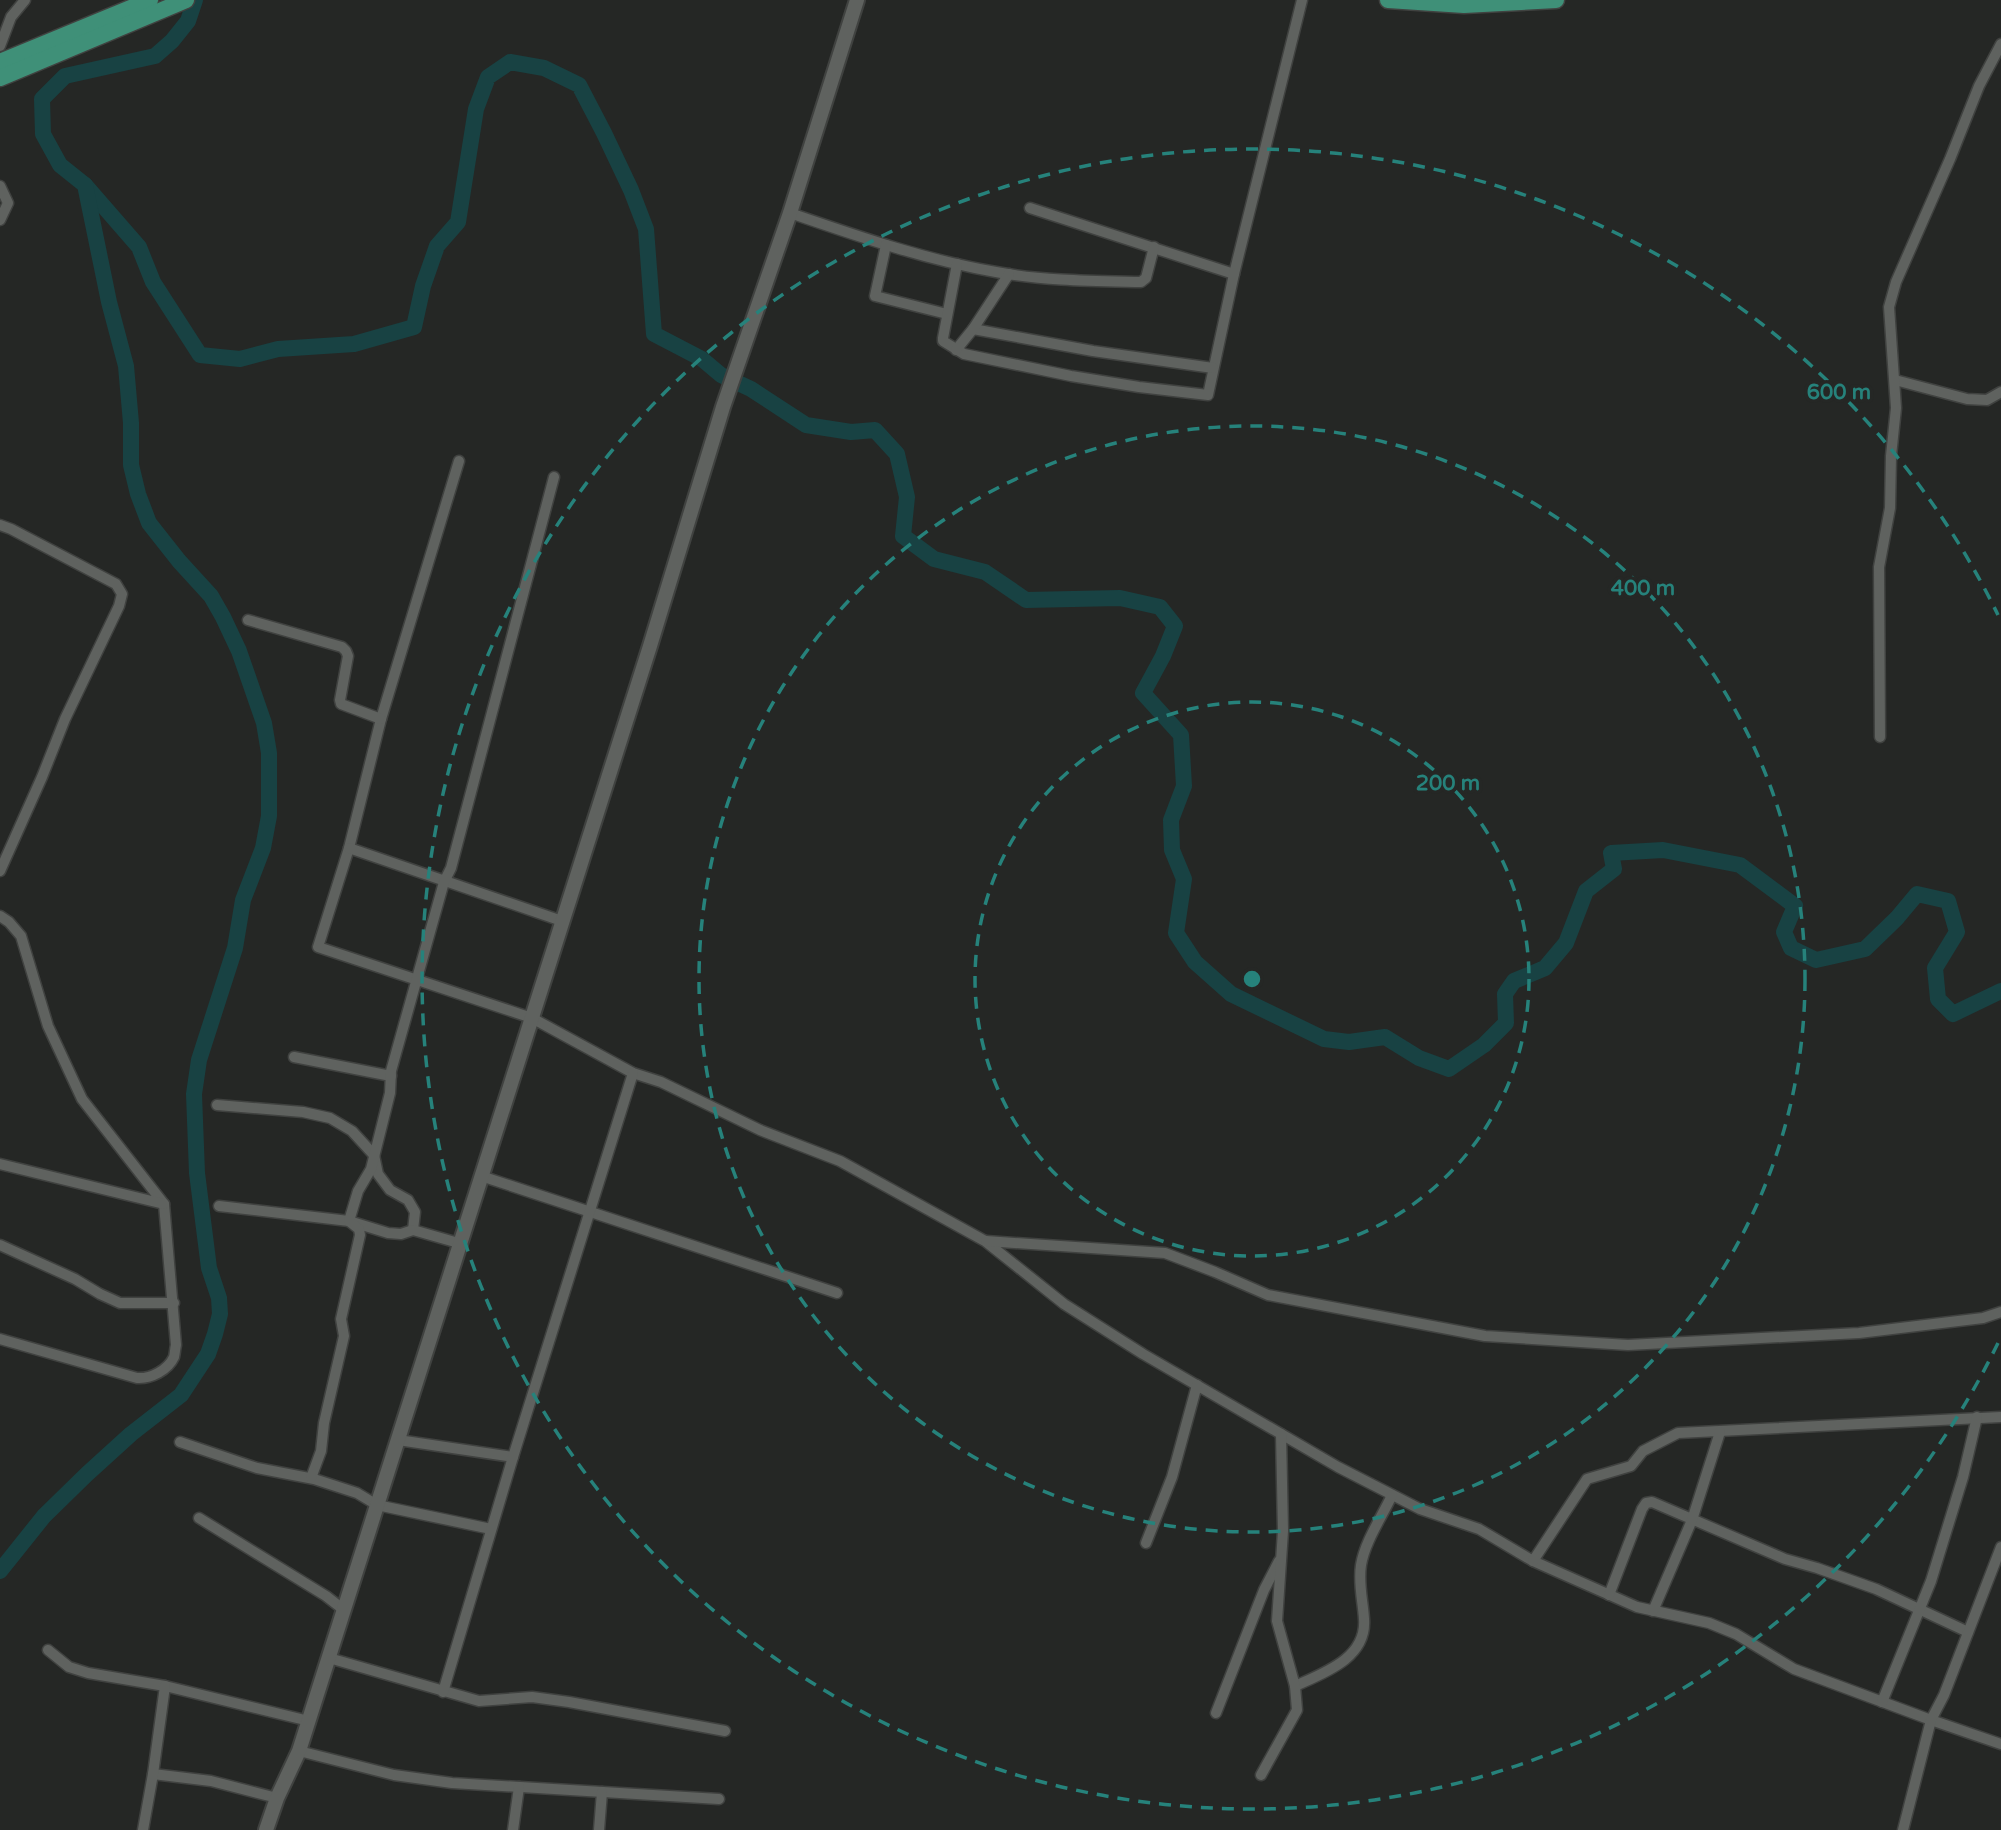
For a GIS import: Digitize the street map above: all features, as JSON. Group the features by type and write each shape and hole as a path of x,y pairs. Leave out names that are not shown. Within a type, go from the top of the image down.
{"main road":[{"path":"0,62 149,5 186,0"},
{"path":"1388,0 1464,5 1556,0"},
{"path":"0,78 149,5"}],"street":[{"path":"0,46 11,17 25,0"},
{"path":"267,1830 277,1798 299,1751 309,1721 650,646 723,407 790,213 856,0"},
{"path":"957,264 943,341 956,350 964,354 1071,376 1208,395 1234,274 1302,0"},
{"path":"1880,737 1879,567 1890,508 1891,456 1896,408 1889,307 1896,282 1979,86 2001,44"},
{"path":"0,186 8,203 0,220"},
{"path":"1031,208 1234,274"},
{"path":"790,213 886,246 957,264 1063,281 1141,282 1146,278 1154,247"},
{"path":"886,246 875,296 947,314"},
{"path":"956,350 1009,274"},
{"path":"973,329 1093,351 1213,368"},
{"path":"1895,380 1967,400 1987,400 2001,392"},
{"path":"459,461 381,719 349,848 318,947 532,1018 633,1073 661,1082 760,1130 840,1161 985,1241 1064,1304 1197,1385 1420,1510 1479,1529 1533,1561 1637,1607 1709,1623 1736,1634 1794,1669 2001,1744"},
{"path":"349,1221 358,1191 371,1169 416,980 444,882 452,868 554,477"},
{"path":"0,525 116,584 122,594 0,871"},
{"path":"248,620 341,647 348,656 341,704 381,719"},
{"path":"349,848 562,921"},
{"path":"0,916 21,936 48,1026 82,1098 164,1203 176,1345 173,1358 165,1368 145,1378 137,1378 0,1339"},
{"path":"294,1057 391,1076"},
{"path":"443,1692 633,1073"},
{"path":"217,1105 303,1112 330,1118 352,1131 374,1155 377,1174 390,1190 408,1200 415,1212 413,1230"},
{"path":"0,1164 164,1203"},
{"path":"481,1176 837,1293"},
{"path":"219,1206 349,1221 388,1233 401,1234 413,1230 455,1242"},
{"path":"311,1478 321,1451 324,1423 344,1336 341,1319 360,1235 359,1229 349,1221"},
{"path":"985,1241 1166,1253 1268,1296 1485,1336 1628,1345 1859,1333 1983,1318 2001,1312"},
{"path":"0,1245 120,1303 174,1303"},
{"path":"1146,1543 1172,1477 1197,1385"},
{"path":"1882,1702 1931,1581 1963,1476 1977,1417"},
{"path":"1533,1561 1587,1479 1630,1466 1643,1451 1678,1433 2001,1417"},
{"path":"1653,1611 1692,1520 1720,1432"},
{"path":"1261,1775 1297,1710 1295,1686 1278,1621 1283,1531 1281,1434"},
{"path":"398,1440 513,1457"},
{"path":"180,1442 257,1468 311,1478 358,1493 377,1505 491,1529"},
{"path":"1295,1686 1337,1667 1352,1653 1364,1634 1360,1594 1361,1564 1392,1495"},
{"path":"1609,1595 1642,1508 1646,1503 1652,1502 1785,1559 1876,1589 1968,1632"},
{"path":"199,1518 344,1610"},
{"path":"1903,1830 1931,1720 1944,1695 2001,1546"},
{"path":"1216,1713 1264,1590 1282,1554"},
{"path":"48,1650 69,1667 88,1673 165,1686 309,1721"},
{"path":"328,1658 479,1701 532,1698 569,1702 725,1731"},
{"path":"143,1830 165,1686"},
{"path":"299,1751 394,1775 452,1783 719,1799"},
{"path":"153,1774 211,1781 277,1798"},
{"path":"513,1830 519,1787"},
{"path":"599,1830 602,1792"}],"waterway":[{"path":"0,1571 44,1516 87,1474 131,1434 181,1395 208,1354 220,1314 219,1298 209,1268 197,1173 194,1094 199,1060 235,948 243,900 263,848 269,816 269,753 264,723 239,651 223,617 211,596 149,523 138,494 131,465 131,423 126,366 109,302 85,185 60,165 43,134 42,99 65,76 155,56 188,21 195,0"},
{"path":"85,185 139,247 153,282 200,355 240,359 278,349 354,344 414,327 423,286 437,246 458,222 476,109 488,77 510,62 544,68 579,85 631,190 646,229 654,334 702,359 721,375 751,389 806,425 851,432 875,430 897,454 907,497 903,536 934,559 985,572 1026,600 1120,598 1160,607 1175,626 1163,656 1143,693 1181,735 1184,786 1171,820 1172,850 1184,879 1176,933 1195,962 1231,994 1324,1039 1349,1042 1385,1037 1419,1058 1449,1069 1484,1045 1506,1023 1505,994 1514,981 1545,968 1566,943 1586,891 1614,869 1611,853 1663,850 1740,865 1795,906 1784,932 1791,948 1816,960 1865,949 1917,894 1948,901 1957,932 1935,968 1938,999 1953,1014 2001,991"}]}
